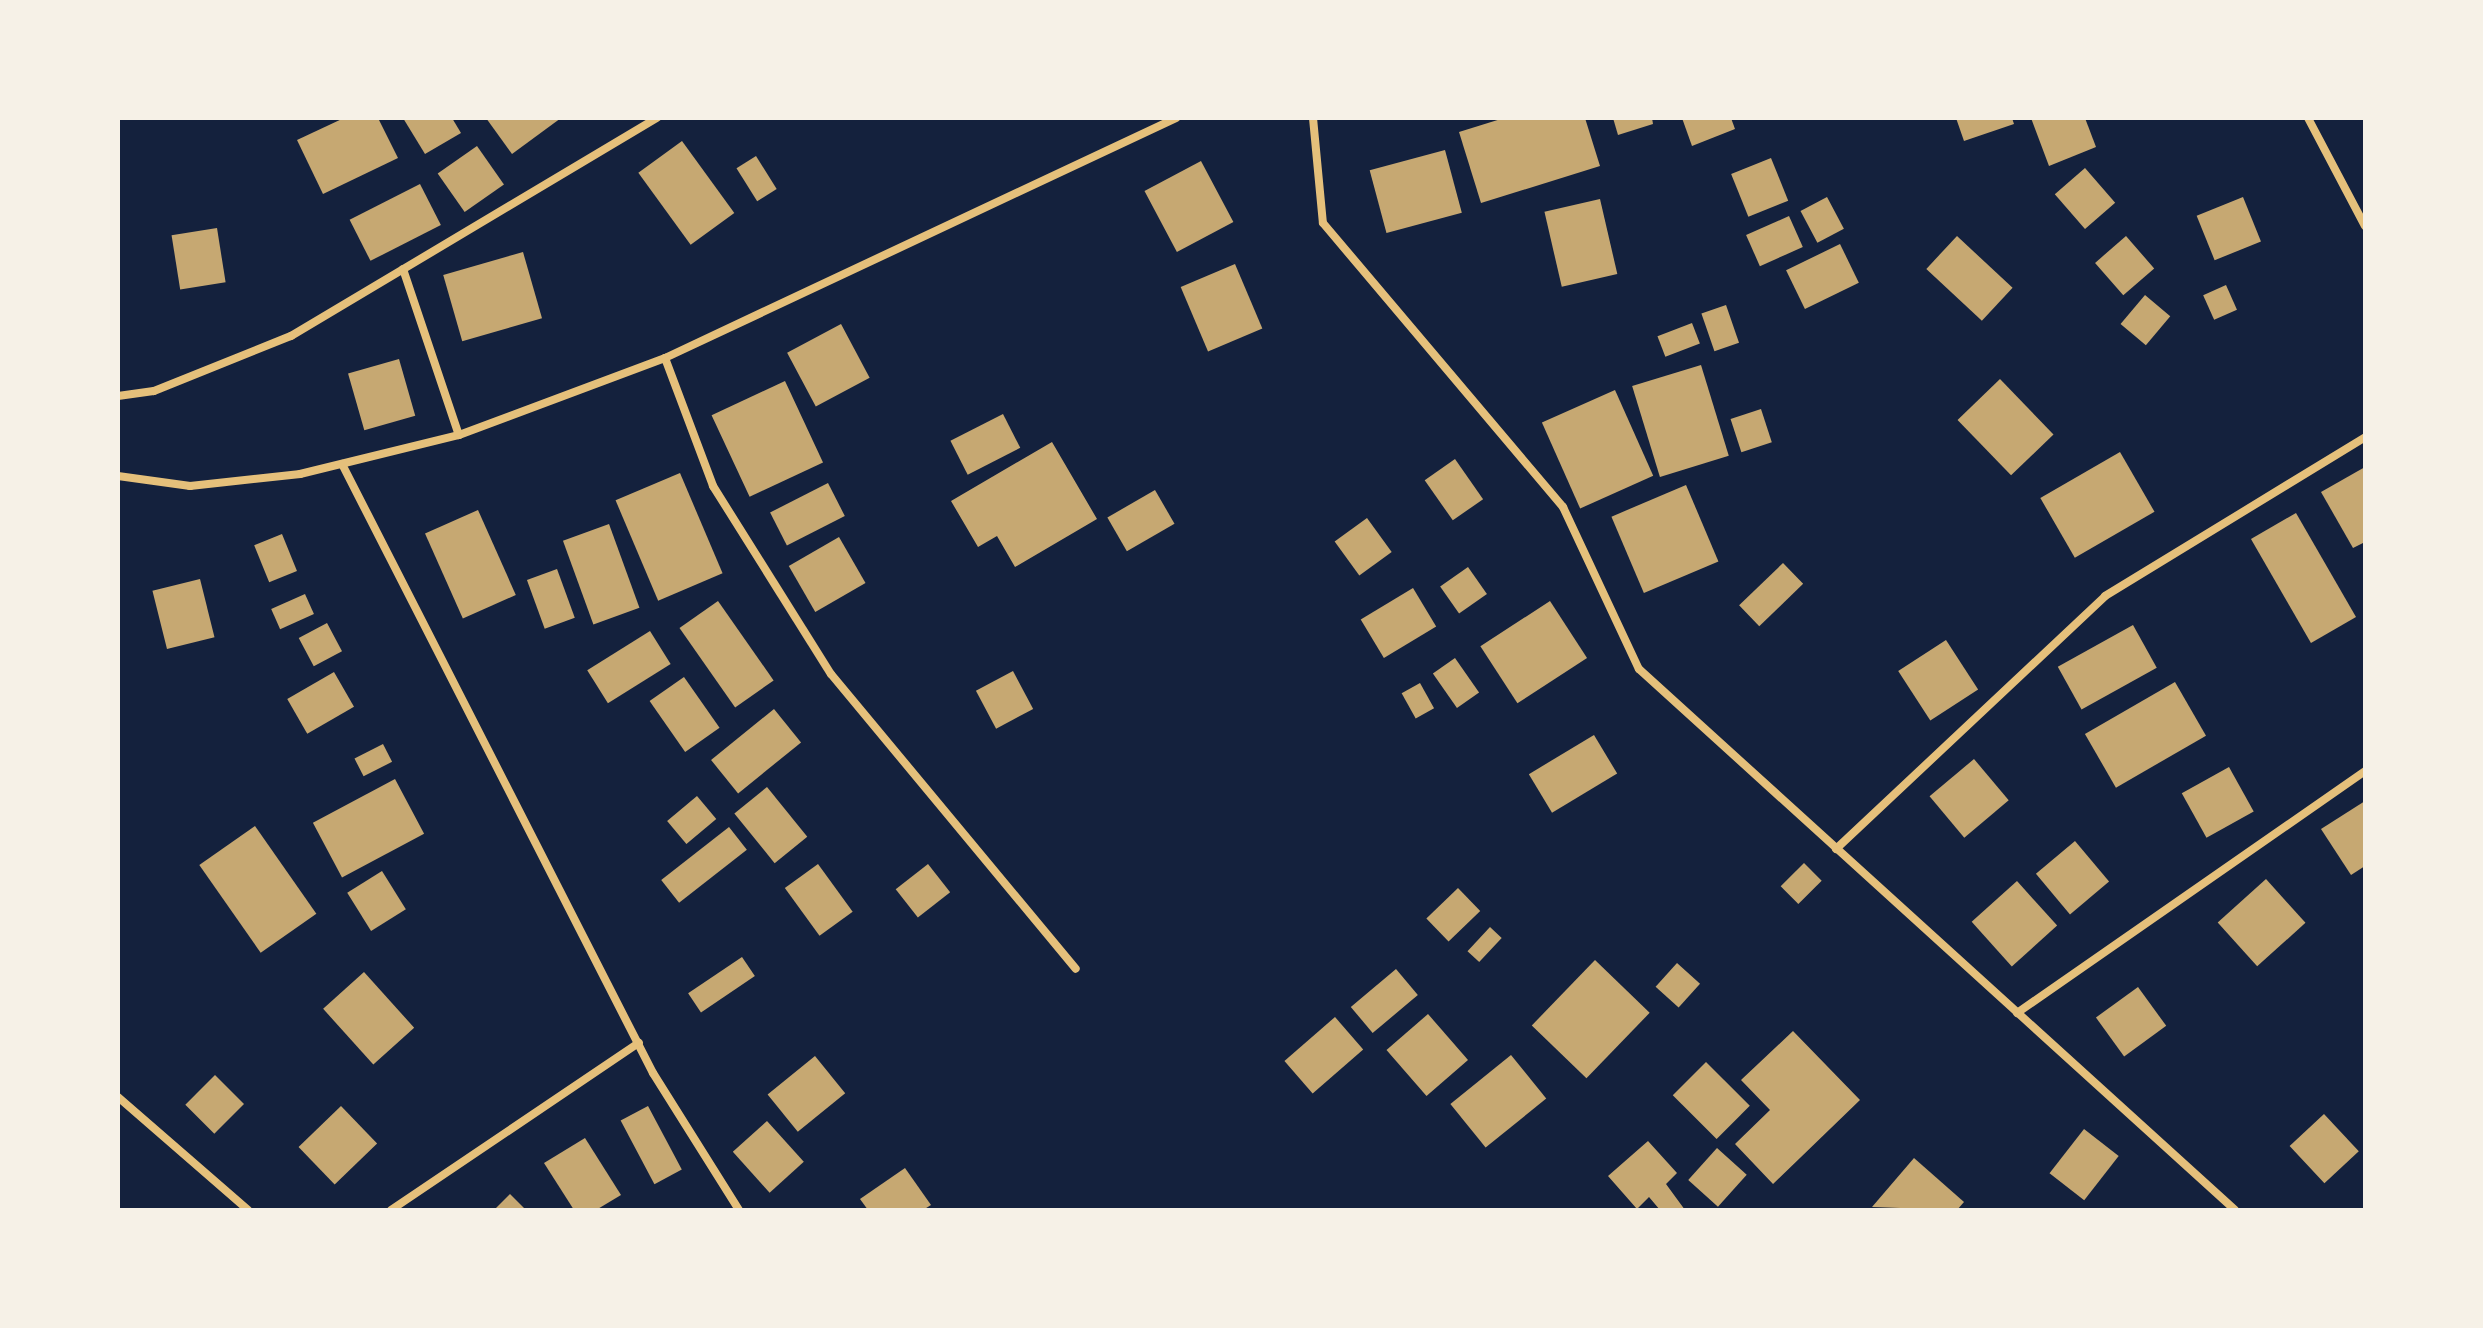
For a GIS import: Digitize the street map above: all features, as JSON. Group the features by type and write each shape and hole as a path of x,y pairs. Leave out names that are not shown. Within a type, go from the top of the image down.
{"street":[{"path":"118,396 154,391 291,336 657,118"},
{"path":"118,476 190,486 342,464 459,435 665,358 1176,118"},
{"path":"1313,118 1323,223 1563,507 1639,669 2235,1210"},
{"path":"2308,118 2365,226"},
{"path":"403,269 459,435"},
{"path":"665,358 713,486 831,674 1076,969"},
{"path":"1836,849 2105,596 2365,437"},
{"path":"342,464 639,1043 739,1210"},
{"path":"2017,1013 2365,771"},
{"path":"391,1210 639,1043"},
{"path":"118,1097 248,1210"}],"building":[{"path":"344,118 378,118 398,158 323,194 297,140"},
{"path":"403,118 452,118 461,133 425,154"},
{"path":"486,118 561,118 512,154"},
{"path":"1504,118 1585,118 1600,166 1481,203 1459,132"},
{"path":"1613,118 1652,118 1653,124 1618,135"},
{"path":"1682,118 1731,118 1735,129 1692,146"},
{"path":"1956,118 2012,118 2014,124 1964,141"},
{"path":"2031,118 2085,118 2096,147 2049,166"},
{"path":"682,141 734,213 691,245 638,173"},
{"path":"477,146 504,185 465,212 438,174"},
{"path":"1445,150 1462,213 1386,233 1370,170"},
{"path":"756,156 777,189 757,201 736,168"},
{"path":"1771,158 1788,201 1748,217 1731,174"},
{"path":"1201,161 1233,222 1177,252 1144,191"},
{"path":"2085,168 2115,203 2085,229 2055,194"},
{"path":"420,184 441,225 370,261 350,220"},
{"path":"1827,197 1844,229 1817,243 1801,211"},
{"path":"2243,197 2261,242 2215,260 2197,216"},
{"path":"1600,199 1617,274 1562,287 1544,212"},
{"path":"1789,216 1803,247 1760,266 1746,235"},
{"path":"217,228 226,282 180,290 172,235"},
{"path":"1957,236 2013,288 1982,321 1926,269"},
{"path":"2126,236 2154,268 2123,295 2095,263"},
{"path":"1840,244 1859,283 1805,309 1786,270"},
{"path":"523,252 542,318 462,341 443,275"},
{"path":"1235,264 1262,328 1208,351 1181,287"},
{"path":"2226,285 2237,310 2214,320 2203,295"},
{"path":"2145,295 2170,316 2146,345 2121,324"},
{"path":"1726,305 1739,343 1714,351 1701,313"},
{"path":"1692,323 1700,344 1665,357 1657,336"},
{"path":"841,324 870,378 816,406 787,353"},
{"path":"399,359 415,416 364,430 348,374"},
{"path":"1701,365 1729,456 1660,477 1632,386"},
{"path":"2000,379 2053,434 2011,475 1958,420"},
{"path":"785,381 823,463 750,497 712,415"},
{"path":"1615,390 1653,476 1580,508 1542,423"},
{"path":"1761,409 1772,442 1741,452 1731,419"},
{"path":"1003,414 1020,448 968,475 950,441"},
{"path":"1052,442 1097,519 1015,567 997,536 978,547 951,501"},
{"path":"2120,452 2154,512 2075,558 2040,498"},
{"path":"1455,459 1483,499 1453,520 1425,480"},
{"path":"2365,467 2365,542 2353,548 2321,492"},
{"path":"680,473 723,573 658,601 616,500"},
{"path":"828,483 845,516 787,545 770,513"},
{"path":"1686,485 1718,561 1644,593 1611,517"},
{"path":"1155,490 1174,524 1127,551 1107,518"},
{"path":"478,510 516,595 463,619 425,534"},
{"path":"2296,513 2356,617 2311,643 2251,539"},
{"path":"1367,518 1392,552 1359,575 1335,542"},
{"path":"609,524 639,608 593,624 563,541"},
{"path":"282,534 297,571 269,582 254,545"},
{"path":"839,537 866,583 815,612 789,566"},
{"path":"1783,563 1803,584 1759,626 1739,605"},
{"path":"1468,567 1487,594 1459,614 1440,587"},
{"path":"557,569 575,618 545,629 527,580"},
{"path":"200,579 215,637 167,649 152,591"},
{"path":"1413,588 1436,627 1384,658 1361,619"},
{"path":"305,594 314,614 280,629 271,609"},
{"path":"718,601 774,680 735,707 679,628"},
{"path":"1550,601 1587,658 1517,703 1480,646"},
{"path":"327,623 342,651 314,666 299,638"},
{"path":"2133,625 2157,668 2082,710 2058,667"},
{"path":"650,631 671,664 608,703 587,670"},
{"path":"1946,640 1978,689 1930,721 1898,671"},
{"path":"1455,658 1479,692 1457,708 1433,673"},
{"path":"1013,671 1033,709 996,729 976,691"},
{"path":"334,672 354,707 307,734 287,699"},
{"path":"684,677 720,728 685,752 650,701"},
{"path":"2175,682 2206,736 2116,788 2085,734"},
{"path":"1420,683 1434,708 1416,719 1402,693"},
{"path":"774,709 801,742 738,793 711,760"},
{"path":"1594,735 1617,774 1552,813 1529,774"},
{"path":"383,744 392,762 364,776 354,759"},
{"path":"1974,759 2009,800 1964,838 1930,796"},
{"path":"2229,767 2254,812 2206,838 2182,793"},
{"path":"395,779 424,834 342,877 313,823"},
{"path":"767,787 807,837 775,863 734,813"},
{"path":"697,796 716,819 686,844 667,821"},
{"path":"2365,801 2365,866 2351,875 2321,829"},
{"path":"255,826 316,914 261,953 199,865"},
{"path":"729,827 747,850 679,903 661,880"},
{"path":"2075,841 2109,882 2070,914 2036,874"},
{"path":"1804,863 1822,881 1798,904 1781,886"},
{"path":"818,864 853,912 820,936 785,888"},
{"path":"928,864 950,892 918,918 896,889"},
{"path":"382,871 406,909 371,931 347,893"},
{"path":"2266,879 2305,923 2257,966 2218,922"},
{"path":"2017,881 2057,926 2012,966 1972,922"},
{"path":"1458,888 1480,911 1449,942 1426,919"},
{"path":"1490,927 1502,938 1479,962 1467,951"},
{"path":"742,957 755,976 701,1012 688,993"},
{"path":"1595,960 1650,1013 1586,1078 1532,1025"},
{"path":"1677,963 1700,984 1679,1008 1656,987"},
{"path":"1396,969 1418,995 1373,1033 1351,1007"},
{"path":"364,972 414,1028 373,1065 323,1009"},
{"path":"2138,987 2166,1026 2124,1056 2096,1018"},
{"path":"1428,1014 1468,1060 1427,1096 1386,1050"},
{"path":"1335,1017 1363,1049 1313,1093 1284,1061"},
{"path":"1793,1031 1860,1100 1773,1184 1735,1144 1770,1110 1741,1080"},
{"path":"1511,1055 1546,1099 1486,1148 1450,1104"},
{"path":"815,1056 845,1093 798,1132 768,1094"},
{"path":"1706,1062 1750,1106 1717,1139 1673,1095"},
{"path":"215,1075 244,1104 214,1134 185,1105"},
{"path":"341,1106 377,1143 335,1184 299,1147"},
{"path":"648,1106 682,1170 654,1184 621,1121"},
{"path":"2324,1114 2359,1151 2324,1183 2290,1146"},
{"path":"767,1121 804,1162 770,1193 733,1152"},
{"path":"2084,1129 2119,1156 2084,1200 2050,1173"},
{"path":"585,1138 621,1195 596,1210 574,1210 544,1163"},
{"path":"1648,1141 1677,1173 1666,1184 1685,1210 1660,1210 1649,1197 1637,1209 1608,1176"},
{"path":"1717,1148 1747,1175 1718,1207 1688,1180"},
{"path":"1914,1158 1964,1202 1957,1210 1872,1207"},
{"path":"905,1168 931,1205 923,1210 868,1210 860,1199"},
{"path":"510,1194 526,1210 494,1210"}]}
